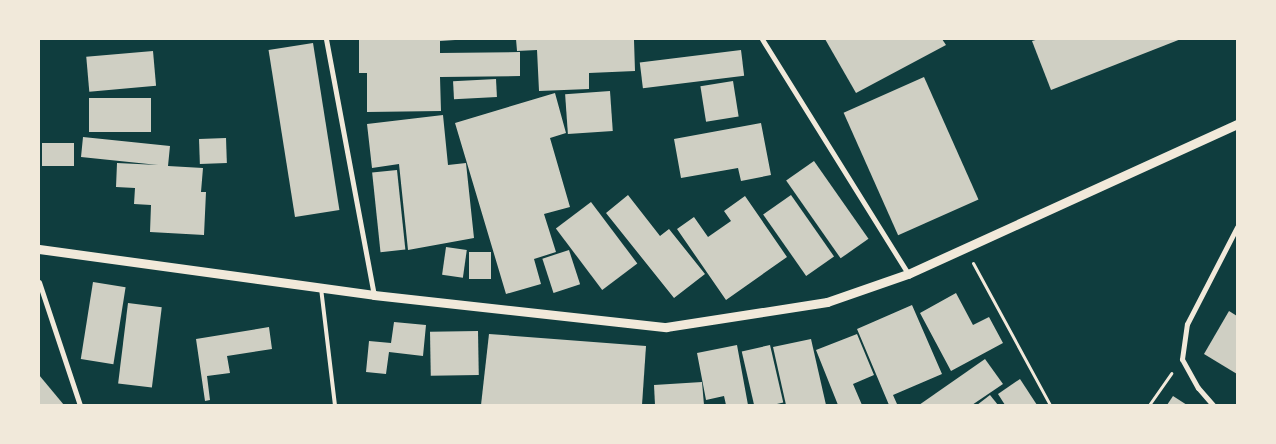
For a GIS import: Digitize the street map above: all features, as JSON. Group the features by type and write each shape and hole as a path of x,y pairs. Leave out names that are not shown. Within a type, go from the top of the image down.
{"street":[{"path":"326,39 374,295"},
{"path":"762,39 908,274"},
{"path":"39,249 374,295 666,327 828,302 908,274 1237,124"},
{"path":"1213,405 1198,388 1182,359 1187,324 1237,227"},
{"path":"39,282 80,405"}],"lane":[{"path":"321,288 335,405"}],"path":[{"path":"965,248 1050,405"},
{"path":"1149,405 1182,359"}],"building":[{"path":"359,39 470,39 440,41 440,53 520,52 520,76 440,77 441,111 367,112 367,73 359,73"},
{"path":"516,39 634,40 635,71 589,73 589,89 539,91 537,50 517,51"},
{"path":"825,39 942,39 946,45 856,93"},
{"path":"1039,39 1181,39 1051,90 1032,41"},
{"path":"313,43 339,210 295,217 269,50"},
{"path":"741,50 744,76 643,88 640,62"},
{"path":"153,51 156,86 89,92 86,57"},
{"path":"924,77 979,199 898,235 844,113"},
{"path":"496,79 497,97 454,99 453,81"},
{"path":"733,81 739,117 706,122 700,86"},
{"path":"610,91 613,131 568,134 565,94"},
{"path":"555,93 566,133 550,138 570,207 544,214 556,252 534,259 541,284 506,294 455,123"},
{"path":"89,98 151,98 151,132 89,132"},
{"path":"443,115 448,165 466,163 474,238 408,250 399,164 372,168 367,124"},
{"path":"761,123 771,175 741,181 738,168 681,178 674,139"},
{"path":"83,137 170,146 168,166 203,168 201,192 206,192 204,235 150,232 151,205 134,204 135,188 116,187 117,163 158,165 81,157"},
{"path":"226,138 227,163 200,164 199,139"},
{"path":"42,143 74,143 74,166 42,166"},
{"path":"814,161 868,239 841,258 786,181"},
{"path":"397,170 405,250 380,252 372,173"},
{"path":"628,195 660,236 669,229 705,274 674,298 606,213"},
{"path":"791,195 834,256 806,276 763,215"},
{"path":"745,196 787,257 726,300 677,229 694,217 708,237 731,221 724,211"},
{"path":"591,202 637,263 602,290 556,228"},
{"path":"446,247 467,250 463,278 442,275"},
{"path":"569,250 580,284 553,293 542,259"},
{"path":"469,252 491,252 491,279 469,279"},
{"path":"93,282 126,287 113,364 81,359"},
{"path":"956,293 973,325 989,317 1003,343 951,371 920,313"},
{"path":"128,303 162,307 152,388 118,383"},
{"path":"912,305 942,374 893,395 897,404 889,405 857,329"},
{"path":"1229,311 1237,316 1237,374 1204,354"},
{"path":"394,322 426,325 423,356 389,352 386,374 366,372 369,341 391,343"},
{"path":"269,327 272,349 227,356 230,373 207,376 210,400 205,401 196,339"},
{"path":"478,331 479,375 431,376 430,332"},
{"path":"489,334 646,346 642,405 481,405"},
{"path":"857,334 874,375 853,384 862,405 838,405 816,350"},
{"path":"811,339 826,405 786,405 773,347"},
{"path":"737,345 748,405 726,405 724,396 706,400 697,353"},
{"path":"770,345 783,402 772,405 754,405 742,352"},
{"path":"985,359 1003,384 972,405 919,405"},
{"path":"39,375 64,405 39,405"},
{"path":"1020,379 1037,405 1005,405 998,394"},
{"path":"702,382 704,405 655,405 654,385"},
{"path":"990,395 998,405 977,405"},
{"path":"1173,396 1187,405 1167,405"}]}
